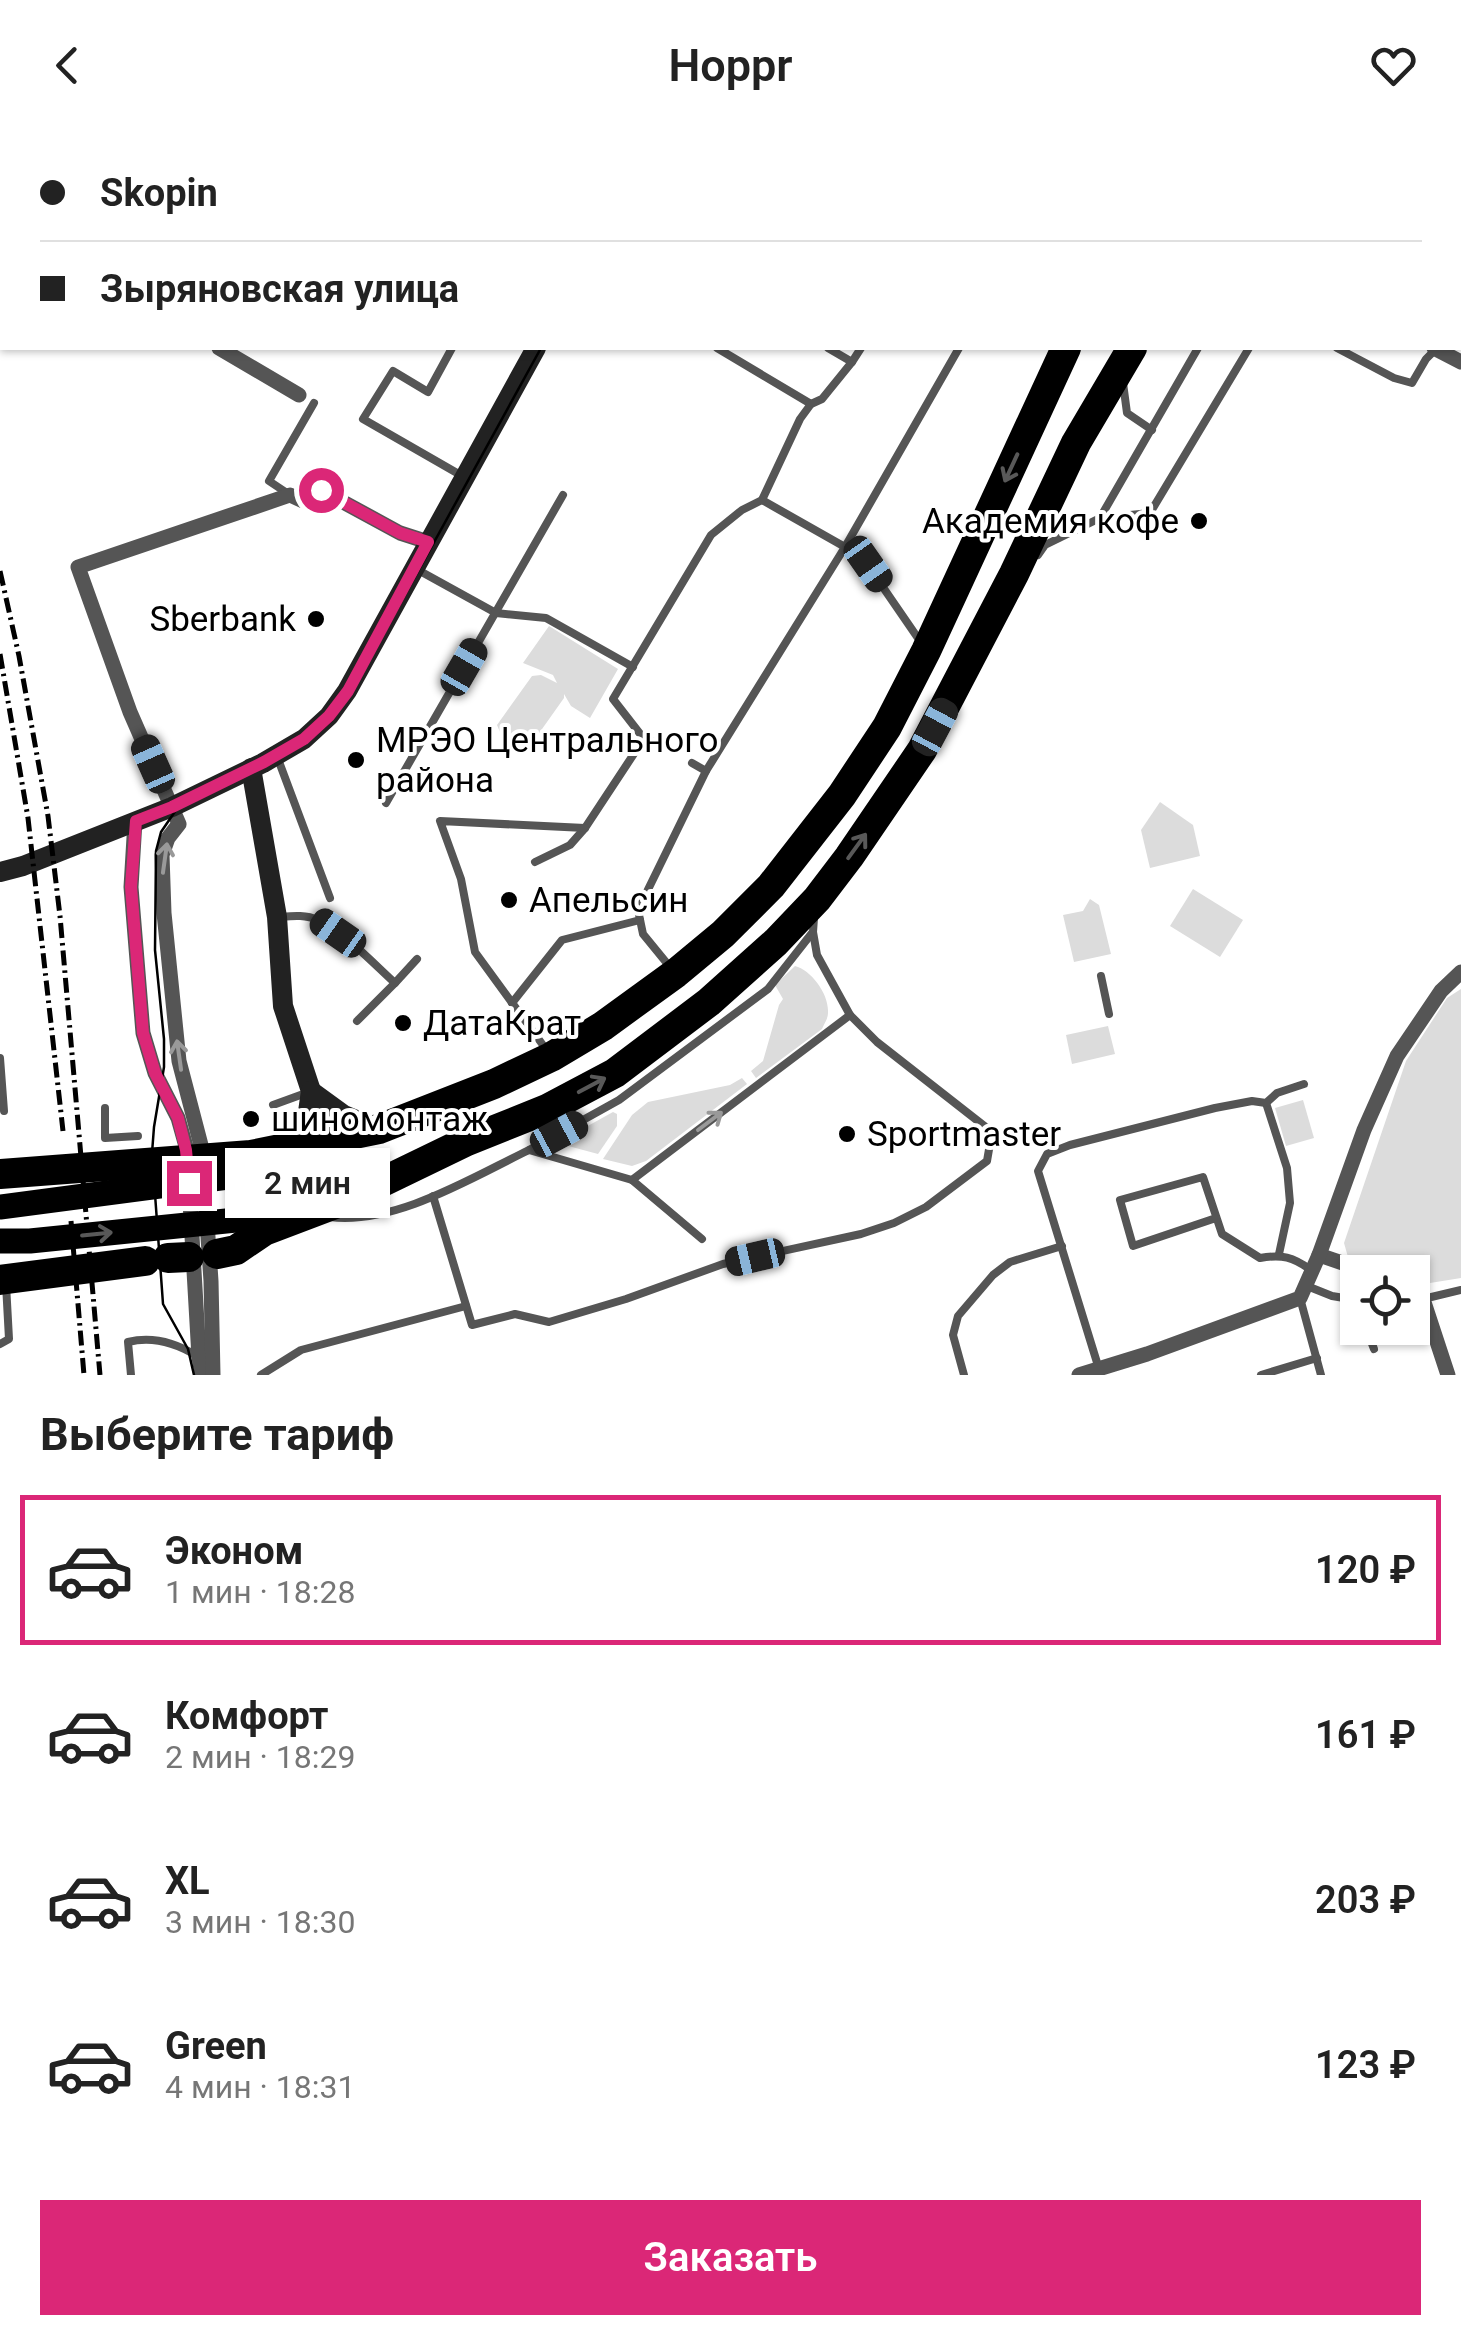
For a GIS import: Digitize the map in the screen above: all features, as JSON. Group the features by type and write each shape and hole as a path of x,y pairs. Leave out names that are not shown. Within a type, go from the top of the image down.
{"highway":[{"path":"0,1174 251,1154 379,1129 551,1057 603,1026 676,973 772,886 842,795 886,727 926,652 1065,350"},
{"path":"3,1280 188,1265 236,1250 264,1230 310,1214 546,1109 615,1073 672,1032 750,967 817,899 878,818 922,750 1076,442 1126,356"},
{"path":"1032,422 1076,442"},
{"path":"723,934 750,967"}],"main road":[{"path":"0,1207 228,1178 301,1159 379,1129"},
{"path":"0,1241 236,1220 414,1167"}],"street":[{"path":"222,350 306,399"},
{"path":"0,872 172,807 277,755 304,739 329,716 348,691 535,350"},
{"path":"1439,350 1461,362"},
{"path":"202,1375 188,1265 194,1150 179,1062 164,914 162,855 179,824 130,712 78,567 290,495 303,501 321,490 400,533 428,542"},
{"path":"252,768 277,917 283,1006 311,1091 299,1140 287,1148"},
{"path":"136,821 131,887 143,1033 155,1073 194,1150"},
{"path":"1309,1277 1364,1130 1397,1056 1440,991 1461,972"},
{"path":"311,1091 344,1115 379,1129"},
{"path":"188,1265 213,1375"},
{"path":"1079,1375 1147,1354 1309,1277 1340,1274"},
{"path":"1430,1326 1448,1375"}],"lane":[{"path":"451,350 428,392 393,372 363,419 464,477"},
{"path":"719,350 810,404"},
{"path":"831,350 852,362"},
{"path":"659,745 645,737 613,699 711,535 742,510 762,500 800,419 860,350"},
{"path":"676,973 643,934 638,910 706,771 845,547 958,350"},
{"path":"1100,518 1197,350"},
{"path":"1035,558 1045,545 1100,518 1150,513 1248,350"},
{"path":"1341,350 1394,378 1412,383 1433,350"},
{"path":"1126,356 1127,413 1152,430"},
{"path":"290,495 269,481 306,399"},
{"path":"386,803 562,495"},
{"path":"762,500 868,564 926,652"},
{"path":"414,568 496,612 546,618 633,666"},
{"path":"995,610 1025,571"},
{"path":"535,862 570,845 585,828 645,737"},
{"path":"277,755 330,898"},
{"path":"692,763 706,771"},
{"path":"551,1057 475,952 461,879 440,820 585,828"},
{"path":"433,1196 472,1326 515,1314 548,1322 723,1264 862,1234 894,1223 926,1207 987,1161 992,1132 850,1016 817,955 812,932 817,899"},
{"path":"277,917 320,920 395,983"},
{"path":"512,1002 562,940 640,920"},
{"path":"310,1214 373,1217 433,1196 620,1100 768,989 812,932"},
{"path":"357,1021 416,959"},
{"path":"1101,976 1109,1014"},
{"path":"632,1180 850,1016"},
{"path":"0,1058 4,1111"},
{"path":"1100,1369 1038,1171 1048,1154 1214,1108 1252,1100 1266,1102 1277,1093 1304,1084"},
{"path":"273,1105 311,1091"},
{"path":"1266,1102 1287,1168 1290,1204 1279,1254"},
{"path":"105,1108 105,1138 138,1136"},
{"path":"528,1150 632,1180 702,1240"},
{"path":"1216,1218 1133,1246 1120,1200 1203,1177 1222,1234 1260,1258 1279,1254 1294,1258 1309,1277 1332,1296 1340,1297"},
{"path":"964,1375 952,1335 958,1316 993,1275 1010,1262 1062,1246"},
{"path":"1309,1277 1321,1375"},
{"path":"0,1344 9,1339 3,1280"},
{"path":"1430,1292 1461,1290"},
{"path":"261,1375 301,1350 466,1306"},
{"path":"131,1375 128,1342 160,1340 198,1357"},
{"path":"1372,1345 1374,1349"},
{"path":"1261,1375 1317,1358"}],"shaded area":[{"path":"549,626 618,669 590,718 571,706 564,694 530,746 521,748 497,725 532,676 541,675 557,683 553,675 523,663"},
{"path":"1160,802 1193,825 1200,856 1150,868 1141,830"},
{"path":"1193,889 1243,920 1220,957 1170,926"},
{"path":"1090,899 1099,905 1111,954 1074,962 1063,915 1083,911"},
{"path":"795,966 807,972 822,991 828,1005 827,1019 822,1029 756,1078 751,1071 763,1061 783,999 775,985"},
{"path":"1461,989 1461,1278 1430,1283 1430,1255 1347,1255 1344,1243 1406,1061 1447,998"},
{"path":"1108,1026 1115,1054 1072,1064 1066,1035"},
{"path":"742,1078 747,1084 646,1161 632,1166 603,1159 632,1115 648,1102 730,1085"},
{"path":"1303,1100 1314,1138 1286,1146 1275,1108"},
{"path":"613,1112 617,1114 617,1126 598,1154 557,1143"}],"tram line":[{"path":"194,1375 188,1349 163,1304 152,1153 164,1067 155,950 156,851 161,832 176,810 305,744 332,720 351,693 540,350"}],"railway":[{"path":"0,571 48,816 100,1375"},
{"path":"0,654 28,818 63,1131"},
{"path":"71,1221 84,1375"}],"place":[{"name":"Академия кофе","path":"1199,521"},
{"name":"Sberbank","path":"316,619"},
{"name":"МРЭО Центрального района","path":"356,760"},
{"name":"Апельсин","path":"509,900"},
{"name":"ДатаКрат","path":"403,1023"},
{"name":"шиномонтаж","path":"251,1119"},
{"name":"Sportmaster","path":"847,1134"}],"route":[{"path":"189,1183 178,1118 155,1073 143,1033 131,887 136,821 179,804 304,739 348,691 428,542 400,533 321,490"}]}
